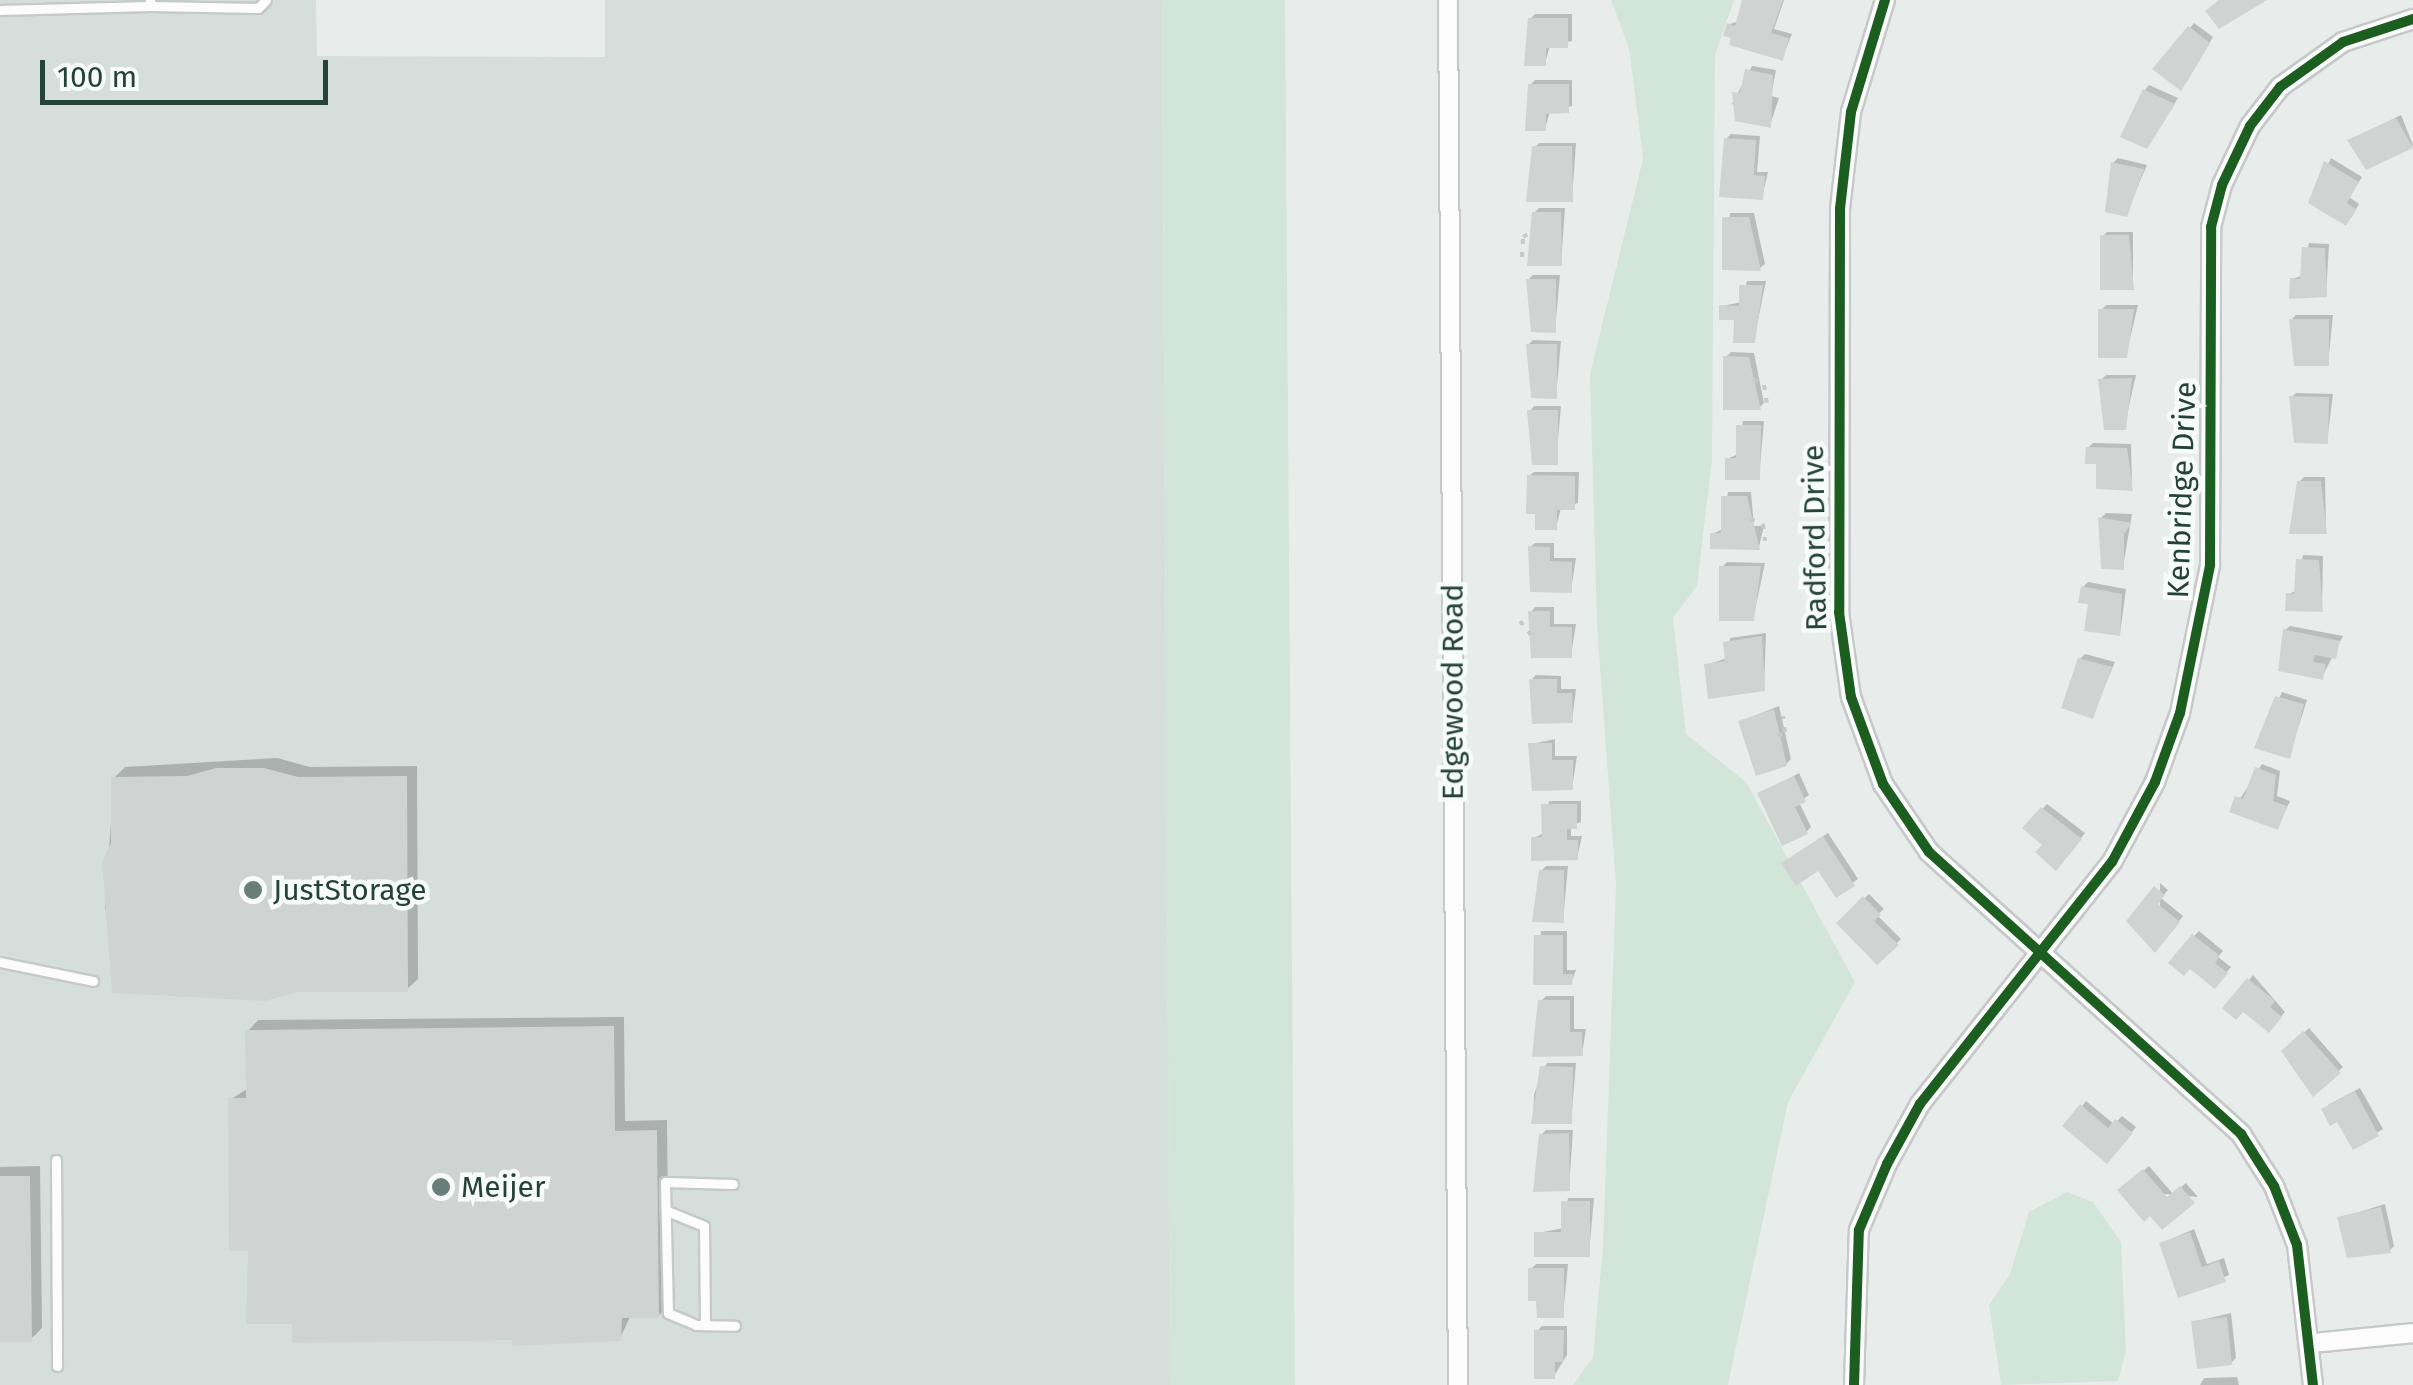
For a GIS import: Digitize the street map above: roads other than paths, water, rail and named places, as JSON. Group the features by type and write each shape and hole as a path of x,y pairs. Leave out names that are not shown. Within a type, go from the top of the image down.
{"street":[{"name":"Edgewood Road","path":"1448,0 1458,1385"},
{"name":"Radford Drive","path":"1884,0 1851,112 1840,195 1839,612 1846,674 1870,754 1898,810 1950,875 2040,957 2206,1096 2242,1134 2274,1186 2297,1244 2314,1342 2314,1385"},
{"name":"Kenbridge Drive","path":"1854,1385 1860,1230 1887,1164 1920,1104 2095,886 2141,812 2194,669 2210,564 2212,227 2222,185 2250,126 2280,87 2344,42 2413,19"},
{"path":"2314,1342 2413,1333"}],"lane":[{"path":"0,10 150,3 258,8 266,0"},
{"path":"0,962 94,981"},
{"path":"56,1160 57,1366"},
{"path":"734,1184 666,1182 668,1312 704,1325 735,1326"},
{"path":"667,1211 704,1226 704,1325"}],"place":[{"name":"JustStorage","path":"253,890"},
{"name":"Meijer","path":"441,1187"}]}
